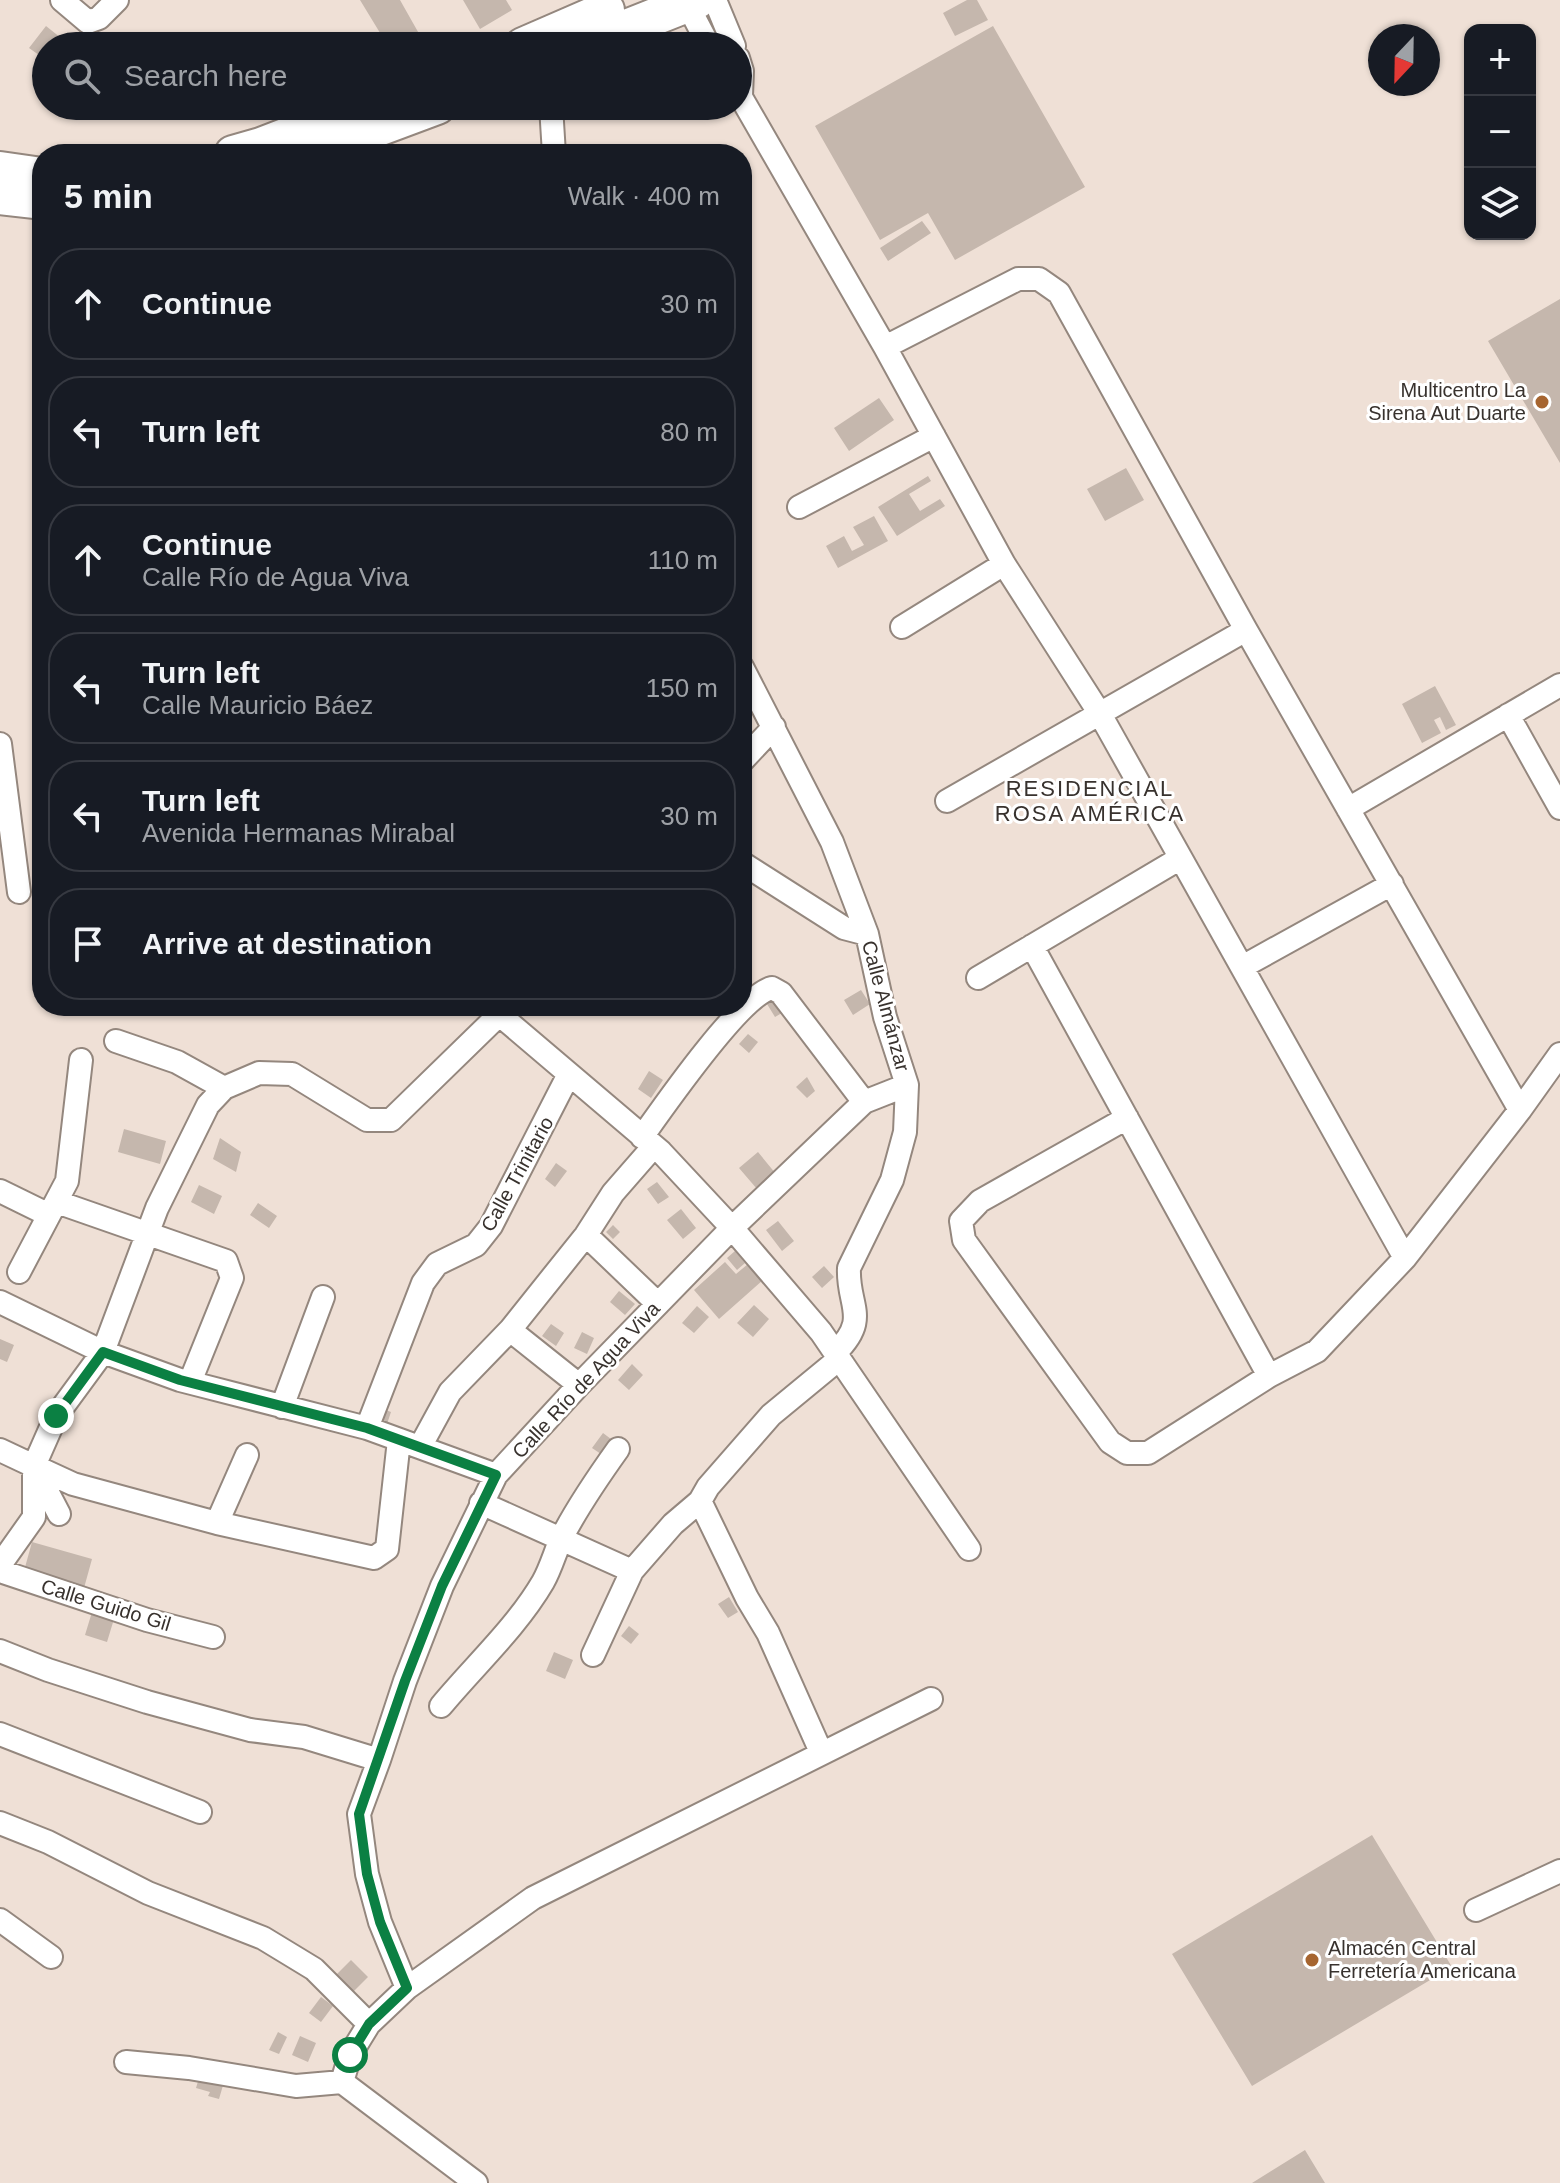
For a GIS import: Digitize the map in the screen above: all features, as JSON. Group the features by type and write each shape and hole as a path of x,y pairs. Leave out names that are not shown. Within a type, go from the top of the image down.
{"main road":[{"path":"562,32 630,0"},
{"path":"617,32 696,1"},
{"path":"266,144 329,120"},
{"path":"336,144 400,120"},
{"path":"0,170 32,175"},
{"path":"0,196 32,200"}],"street":[{"path":"62,0 88,22 99,18 117,0"},
{"path":"696,1 705,32"},
{"path":"696,1 722,32"},
{"path":"752,114 1004,564 1100,714 1405,1258"},
{"path":"552,120 553,144"},
{"path":"885,347 1018,279 1039,279 1059,293 1246,630 1520,1110"},
{"path":"799,507 934,436"},
{"path":"902,627 1004,564"},
{"path":"947,801 1246,630"},
{"path":"1348,809 1560,685"},
{"name":"Calle Almánzar","path":"752,686 832,842 867,934 885,1017 907,1085 905,1132 892,1180 849,1268 848,1280 856,1309 854,1326 837,1356"},
{"path":"1508,715 1560,808"},
{"path":"752,750 774,727"},
{"path":"0,744 19,892"},
{"path":"978,978 1179,859"},
{"path":"752,869 844,928 867,934"},
{"path":"1242,967 1392,884"},
{"path":"1032,946 1269,1376"},
{"path":"752,999 772,988 781,993 864,1102"},
{"path":"0,1565 34,1517 34,1466 56,1416 103,1352 157,1208 208,1105 224,1088 259,1073 292,1074 367,1120 391,1120 499,1016"},
{"path":"509,1016 569,1074 648,1142 732,1228 821,1332 969,1549"},
{"path":"420,1447 450,1392 510,1330 586,1235 648,1142 696,1062 737,1016"},
{"path":"116,1041 177,1062 224,1088"},
{"path":"1127,1118 980,1201 961,1221 964,1240 1110,1442 1127,1453 1148,1453 1269,1376 1317,1351 1405,1258 1560,1054"},
{"path":"19,1272 67,1181 81,1060"},
{"name":"Calle Trinitario","path":"367,1428 423,1283 437,1264 476,1245 491,1226 569,1074"},
{"name":"Calle Río de Agua Viva","path":"407,1988 380,1922 367,1874 359,1814 442,1586 496,1475 732,1228 864,1102 907,1085"},
{"path":"0,1191 148,1232 226,1261 232,1278 190,1382"},
{"path":"586,1235 658,1304"},
{"path":"282,1407 323,1297"},
{"path":"0,1302 103,1352 190,1382 367,1428 496,1475"},
{"path":"510,1330 579,1385"},
{"path":"593,1655 632,1571 673,1524 700,1501 708,1487 771,1415 837,1356"},
{"path":"0,1450 73,1484 217,1523 374,1558 387,1549 399,1440"},
{"path":"441,1706 517,1622 544,1581 561,1539 584,1497 618,1449"},
{"path":"217,1523 247,1455"},
{"path":"34,1466 59,1514"},
{"path":"700,1501 747,1598 768,1633 821,1752"},
{"path":"481,1503 632,1571"},
{"name":"Calle Guido Gil","path":"0,1571 147,1620 213,1637"},
{"path":"0,1651 147,1702 250,1730 304,1737 379,1760"},
{"path":"342,2082 350,2055 369,2024 407,1988 533,1898 931,1699"},
{"path":"0,1734 200,1812"},
{"path":"0,1823 48,1842 148,1893 263,1938 314,1969 369,2024"},
{"path":"1476,1910 1560,1871"},
{"path":"0,1920 51,1957"},
{"path":"126,2062 189,2068 296,2086 342,2082 476,2183"}],"building":[{"path":"360,0 400,0 418,32 379,32"},
{"path":"463,0 506,0 512,10 480,29"},
{"path":"967,0 977,0 988,20 955,36 943,13"},
{"path":"993,26 1085,187 955,260 928,213 880,240 815,126"},
{"path":"922,221 931,233 888,261 880,248"},
{"name":"Multicentro La Sirena Aut Duarte","path":"1560,299 1560,463 1488,341"},
{"path":"879,398 894,420 849,451 834,428"},
{"path":"1126,468 1144,500 1105,521 1087,489"},
{"path":"928,476 931,481 909,494 920,511 940,499 945,506 897,536 878,507"},
{"path":"874,516 888,541 838,568 826,546 844,536 852,551 864,545 853,527"},
{"path":"1435,686 1456,725 1446,730 1440,717 1434,720 1441,733 1422,743 1402,704"},
{"path":"861,990 870,1004 853,1015 844,1000"},
{"path":"779,997 787,1010 775,1017 767,1004"},
{"path":"748,1034 758,1042 749,1053 739,1044"},
{"path":"649,1071 663,1080 651,1098 638,1089"},
{"path":"807,1077 815,1091 807,1098 796,1087"},
{"path":"124,1129 166,1141 160,1164 118,1152"},
{"path":"220,1138 241,1152 236,1172 213,1159"},
{"path":"758,1152 776,1174 757,1189 739,1168"},
{"path":"556,1163 567,1171 555,1187 545,1179"},
{"path":"657,1182 669,1197 658,1204 647,1189"},
{"path":"199,1185 222,1196 214,1214 191,1202"},
{"path":"258,1203 277,1216 269,1228 250,1215"},
{"path":"681,1209 696,1228 683,1239 667,1220"},
{"path":"778,1221 794,1241 782,1251 766,1230"},
{"path":"613,1225 620,1232 613,1239 606,1232"},
{"path":"735,1251 745,1263 737,1270 727,1258"},
{"path":"725,1262 736,1274 748,1264 763,1280 719,1319 694,1290"},
{"path":"824,1266 834,1277 822,1288 812,1277"},
{"path":"619,1291 635,1304 625,1315 610,1302"},
{"path":"754,1305 769,1319 753,1337 737,1323"},
{"path":"697,1306 709,1317 694,1333 682,1323"},
{"path":"551,1324 564,1333 556,1346 542,1336"},
{"path":"582,1332 594,1338 587,1354 574,1348"},
{"path":"0,1339 14,1345 7,1362 0,1359"},
{"path":"632,1364 643,1375 629,1390 618,1380"},
{"path":"383,1409 391,1412 387,1424 379,1421"},
{"path":"603,1433 615,1442 604,1456 592,1448"},
{"path":"32,1542 92,1559 84,1588 24,1571"},
{"path":"729,1597 738,1612 728,1618 718,1604"},
{"path":"92,1612 114,1619 107,1642 85,1635"},
{"path":"629,1626 639,1634 631,1644 621,1636"},
{"path":"554,1652 573,1660 565,1679 546,1671"},
{"name":"Almacén Central Ferretería Americana","path":"1372,1835 1452,1967 1252,2086 1172,1954"},
{"path":"351,1960 368,1977 352,1993 335,1976"},
{"path":"321,1997 333,2006 321,2022 309,2013"},
{"path":"278,2032 287,2037 279,2054 269,2050"},
{"path":"300,2036 316,2043 308,2062 292,2055"},
{"path":"199,2078 224,2082 219,2099 208,2096 210,2092 196,2088"},
{"path":"1305,2150 1325,2183 1252,2183"}],"place":[{"name":"Multicentro La Sirena Aut Duarte","path":"1542,402"},
{"name":"Almacén Central Ferretería Americana","path":"1312,1960"}],"district":[{"name":"RESIDENCIAL ROSA AMÉRICA","path":"1090,800"}],"route":[{"path":"56,1416 103,1352 180,1380 367,1428 496,1475 442,1586 359,1814 367,1874 380,1922 407,1988 369,2024 350,2055"}]}
